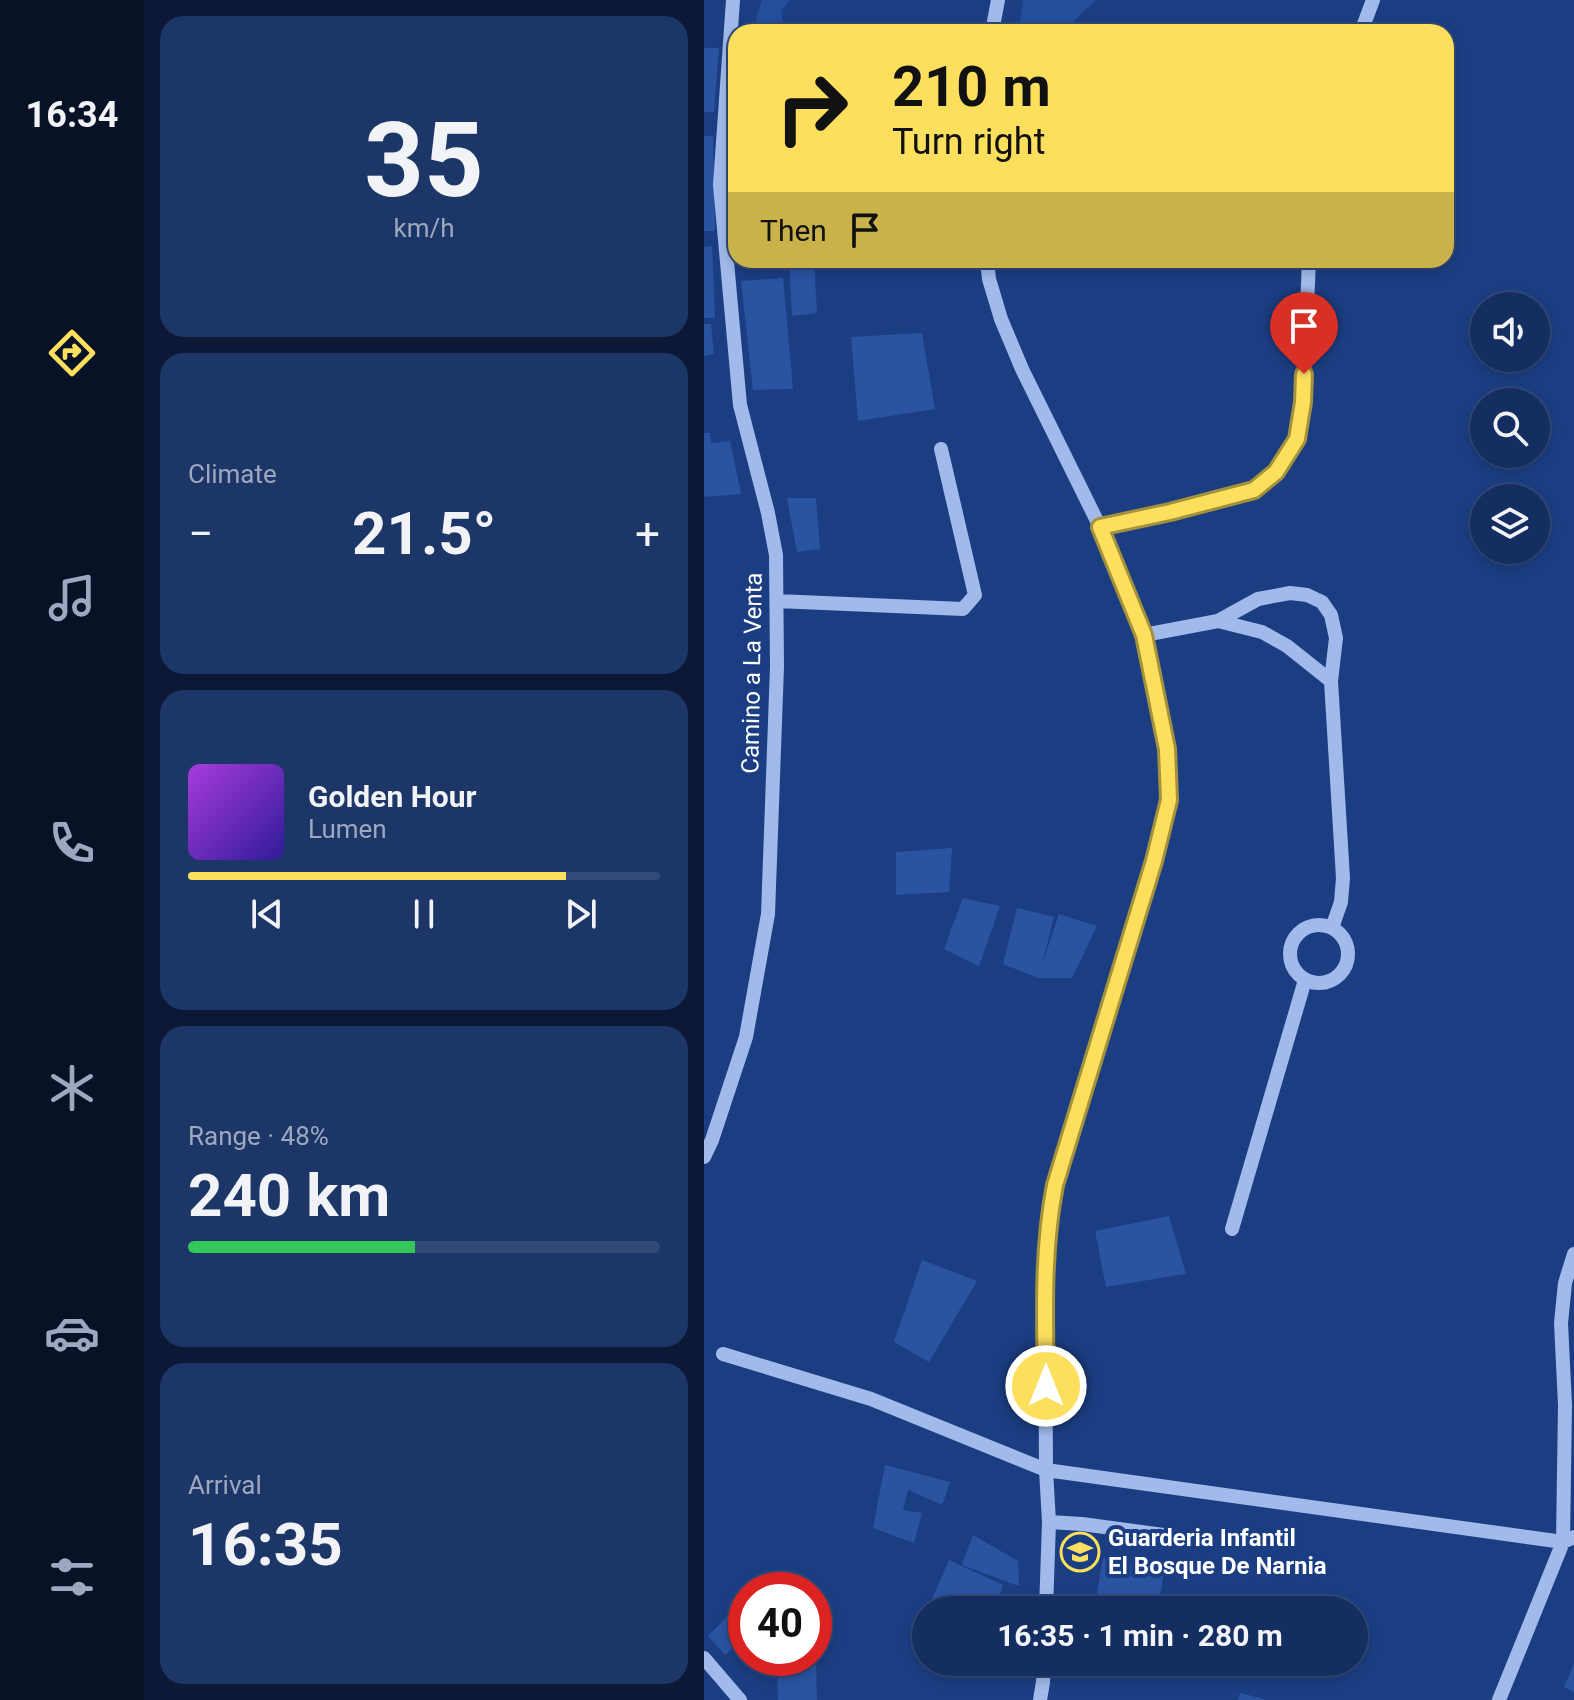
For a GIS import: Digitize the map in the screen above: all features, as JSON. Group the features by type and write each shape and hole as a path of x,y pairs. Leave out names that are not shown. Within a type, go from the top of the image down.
{"street":[{"name":"Camino a La Venta","path":"731,24 733,0"},
{"path":"994,24 998,0"},
{"path":"1364,24 1373,0"},
{"name":"Camino a La Venta","path":"704,1157 746,1037 768,914 777,667 776,555 740,405 720,185 728,71"},
{"path":"988,268 1001,319 1022,369 1100,527 1144,635 1167,749 1169,800 1154,861 1055,1185 1050,1211 1045,1274 1049,1522 1046,1596"},
{"path":"1100,527 1254,490 1276,472 1297,439 1303,402 1309,268"},
{"path":"777,601 963,609 975,595 941,449"},
{"path":"1144,635 1218,621 1258,599 1290,593 1307,595 1322,602 1331,615 1336,638 1331,681 1343,878 1341,902 1332,928"},
{"path":"1218,621 1262,632 1287,646 1331,681"},
{"path":"1317,925 1332,928 1343,938 1348,952 1345,967 1335,979 1320,983 1305,980 1294,970 1289,956 1292,941 1303,930 1317,925"},
{"path":"1232,1229 1305,980"},
{"path":"1499,1700 1569,1540 1561,1323 1565,1283 1574,1254"},
{"path":"723,1354 871,1399 1046,1470 1569,1540"},
{"path":"1049,1522 1201,1540"},
{"path":"704,1658 740,1700"},
{"path":"1040,1700 1043,1676"}],"shaded area":[{"path":"762,0 790,0 781,11 783,24 756,24"},
{"path":"1023,0 1096,0 1070,24 1020,24"}],"building":[{"path":"704,48 719,48 714,112 704,112"},
{"path":"704,136 713,136 715,231 704,231"},
{"path":"712,246 715,318 704,318 704,247"},
{"path":"789,268 814,268 817,313 792,316"},
{"path":"783,278 793,389 753,390 741,281"},
{"path":"704,324 711,324 714,354 704,356"},
{"path":"922,333 935,409 858,421 851,337"},
{"path":"704,433 710,433 711,443 730,441 741,494 704,497"},
{"path":"787,498 816,498 820,549 797,552"},
{"path":"952,848 949,892 896,895 896,852"},
{"path":"963,898 1000,906 979,966 944,949"},
{"path":"1017,908 1054,917 1042,965 1059,914 1097,926 1072,978 1038,978 1003,964"},
{"path":"1169,1216 1186,1274 1106,1287 1095,1231"},
{"path":"922,1260 977,1281 929,1362 894,1342"},
{"path":"885,1465 950,1482 942,1505 908,1490 903,1510 922,1513 914,1543 873,1528"},
{"path":"973,1535 1018,1561 1019,1586 962,1565"},
{"path":"1103,1558 1164,1571 1160,1596 1096,1596"},
{"path":"949,1560 1003,1585 999,1596 933,1596"},
{"path":"728,1615 728,1652 725,1655 708,1636"},
{"path":"1574,1663 1574,1692 1564,1687"},
{"path":"777,1676 816,1676 817,1700 778,1700"},
{"path":"1240,1693 1264,1699 1264,1700 1238,1700"}],"place":[{"name":"Guarderia Infantil El Bosque De Narnia","path":"1080,1552"}],"route":[{"path":"1046,1386 1047,1224 1055,1185 1154,861 1169,800 1167,749 1144,635 1100,527 1254,490 1276,472 1297,439 1304,374"}]}
